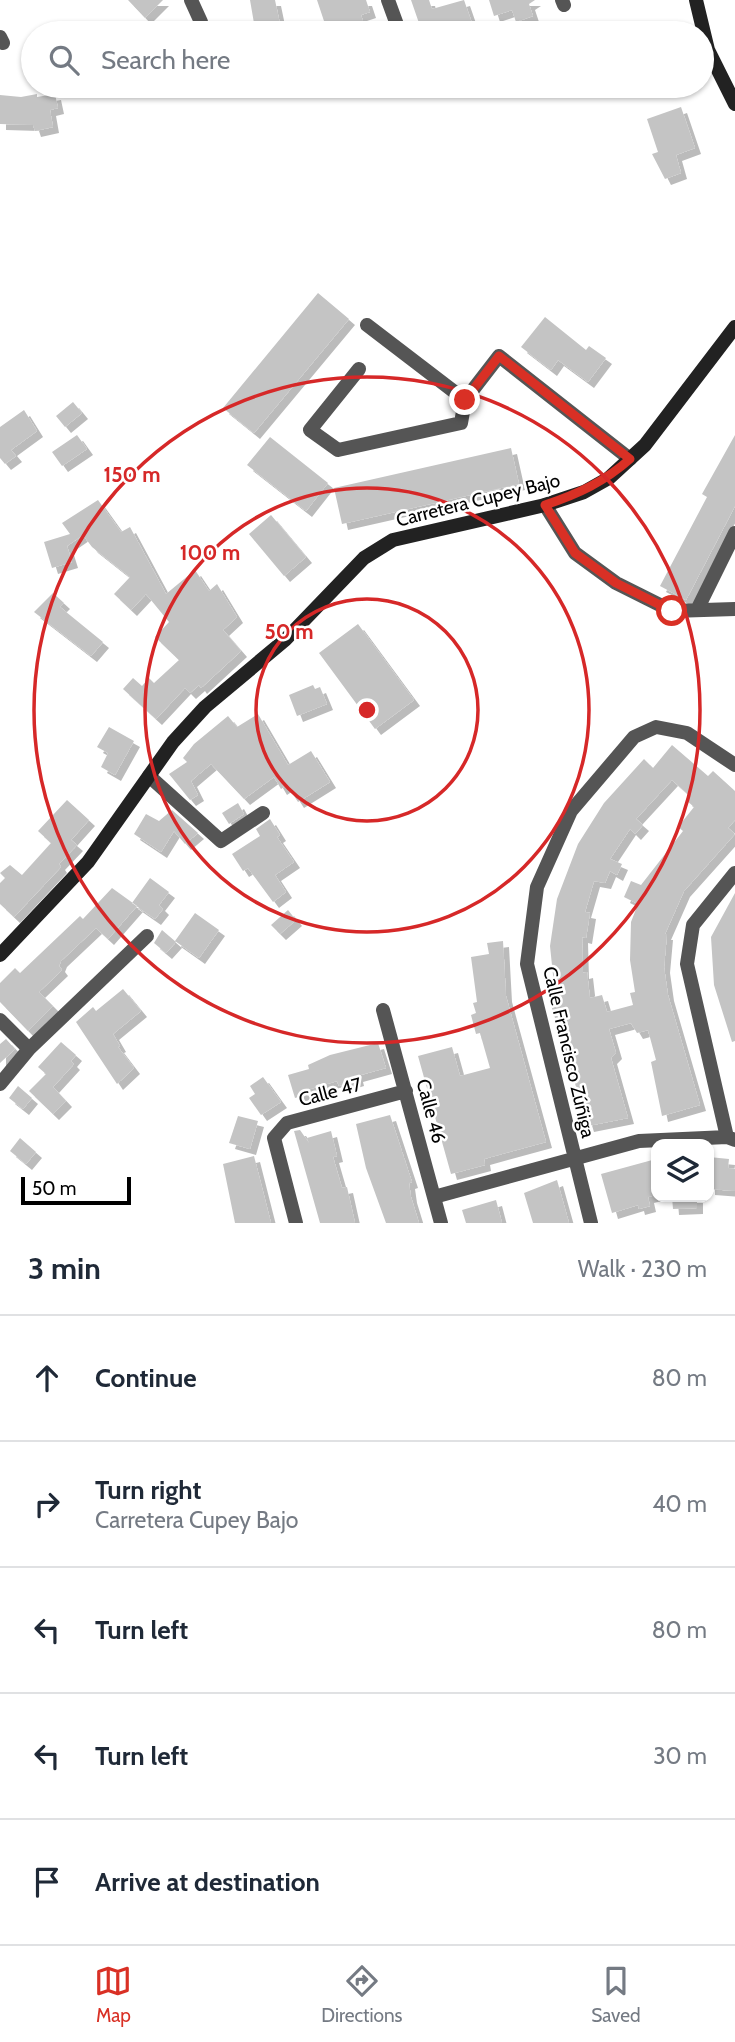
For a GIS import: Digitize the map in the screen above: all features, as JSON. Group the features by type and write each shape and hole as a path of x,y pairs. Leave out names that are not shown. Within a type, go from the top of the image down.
{"street":[{"path":"191,0 201,21"},
{"path":"388,0 396,21"},
{"path":"696,0 701,21"},
{"path":"714,62 735,104"},
{"path":"368,325 465,400"},
{"name":"Carretera Cupey Bajo","path":"0,955 88,862 173,742 205,707 285,640 373,551 393,540 545,505 584,492 608,478 645,445 735,327"},
{"path":"359,369 310,430 338,450 461,423 465,400 499,356 630,459"},
{"path":"545,505 575,553 616,583 672,611 735,608"},
{"path":"697,610 735,533"},
{"name":"Calle Francisco Zúñiga","path":"592,1223 527,964 537,887 571,811 634,737 656,727 687,733 735,765"},
{"path":"149,776 221,841 263,813"},
{"path":"434,1197 639,1141 731,1139 687,964 693,925 735,873"},
{"path":"0,1084 29,1049 147,936"},
{"name":"Calle 46","path":"383,1010 441,1223"},
{"path":"0,1020 29,1049"},
{"name":"Calle 47","path":"296,1223 274,1138 287,1123 406,1091"}],"building":[{"path":"128,0 163,0 145,18"},
{"path":"250,0 275,0 279,21 254,21"},
{"path":"317,0 366,0 370,12 361,15 363,21 324,21"},
{"path":"411,0 429,0 432,9 464,0 471,21 418,21"},
{"path":"489,0 535,0 529,4 533,16 516,21 512,10 494,16"},
{"path":"0,95 56,98 58,108 50,110 53,127 35,131 33,125 0,124"},
{"path":"681,107 695,148 676,155 681,173 665,179 652,154 658,152 647,119"},
{"path":"318,293 349,319 254,433 223,408"},
{"path":"545,317 586,350 589,346 606,358 588,382 558,360 551,370 521,347"},
{"path":"73,402 82,413 65,427 56,416"},
{"path":"24,410 37,431 11,450 16,456 5,464 0,458 0,427"},
{"path":"77,435 87,449 62,466 52,452"},
{"path":"735,435 735,506 686,600 660,586 707,497 702,494"},
{"path":"270,437 328,483 306,511 247,465"},
{"path":"511,448 519,484 342,524 334,488"},
{"path":"98,500 121,532 130,527 166,594 195,570 209,591 217,584 237,617 223,630 241,651 201,688 199,685 190,693 185,688 156,719 123,689 133,678 142,686 149,678 154,683 179,660 155,637 169,622 146,594 131,610 114,594 130,577 92,547 83,535 67,546 72,562 52,568 44,542 70,534 62,523"},
{"path":"271,515 306,557 284,576 249,534"},
{"path":"53,593 64,603 60,607 103,642 91,656 34,612"},
{"path":"358,624 414,700 375,729 319,653"},
{"path":"313,685 315,689 320,687 327,704 297,716 289,695"},
{"path":"258,714 288,765 311,751 330,782 298,802 287,785 281,789 274,777 244,799 211,764 191,781 198,795 190,800 169,774 187,762 183,758 194,744 228,716 237,727"},
{"path":"109,727 134,741 115,775 101,767 108,753 97,747"},
{"path":"672,745 708,776 713,771 735,791 735,820 728,828 735,834 684,891 665,934 664,967 668,995 700,1105 662,1116 651,1062 656,1060 648,1030 637,1033 631,1023 609,1029 616,1053 611,1058 628,1118 588,1126 551,1005 556,1004 550,946 557,899 578,844 604,803 644,759 653,768","holes":["672,780 690,796 686,800 694,807 678,827 683,831 641,885 631,881 624,897 638,904 631,922 630,960 635,992 630,993 633,1005 607,1012 602,995 590,998 587,972 583,973 582,937 586,938 590,913 585,912 594,881 605,883 610,871 617,875 622,864 610,859 630,829 635,834 643,825 636,819"]},
{"path":"67,800 89,820 71,840 77,845 59,864 61,867 14,917 0,904 0,883 5,878 0,873 10,865 22,875 51,843 38,831"},
{"path":"238,803 244,814 229,824 222,813"},
{"path":"172,810 198,833 185,844 174,831 161,852 134,834 146,814 159,821"},
{"path":"270,819 280,835 277,837 294,862 275,875 286,892 273,902 248,868 243,871 232,854 260,836 256,829"},
{"path":"150,878 169,892 159,905 163,909 155,919 132,903"},
{"path":"112,888 137,906 108,939 96,928 61,961 59,966 62,970 39,992 53,1006 28,1031 0,1002 0,983 15,968 20,973 80,916 83,919"},
{"path":"735,893 735,1041 732,1042 714,985 711,937"},
{"path":"288,910 296,920 280,934 271,925"},
{"path":"195,913 219,930 199,958 175,941"},
{"path":"162,930 176,942 166,953 154,943"},
{"path":"503,941 506,996 546,1142 484,1159 485,1165 451,1174 418,1056 452,1047 460,1076 490,1068 480,1033 476,1034 471,1015 476,1013 473,1003 477,1002 471,957 489,954 487,943"},
{"path":"123,989 141,1011 113,1034 120,1046 118,1047 134,1068 117,1084 76,1022 93,1007 96,1011"},
{"path":"6,1039 15,1049 0,1063 0,1044"},
{"path":"61,1042 76,1055 71,1061 74,1064 53,1087 66,1101 53,1114 29,1091 46,1074 38,1067"},
{"path":"378,1043 386,1068 357,1076 358,1080 339,1086 337,1081 307,1090 309,1094 295,1098 288,1075 309,1069 308,1065 330,1055"},
{"path":"263,1077 281,1102 261,1115 249,1098 255,1094 250,1086"},
{"path":"18,1086 32,1098 23,1109 9,1098"},
{"path":"390,1115 412,1182 409,1183 411,1197 419,1223 386,1223 366,1168 356,1124"},
{"path":"238,1116 258,1121 250,1149 229,1143"},
{"path":"300,1130 309,1143 307,1138 331,1131 337,1156 333,1157 342,1188 347,1187 355,1223 320,1223 294,1131"},
{"path":"20,1138 36,1152 26,1164 10,1151"},
{"path":"254,1156 271,1223 235,1223 223,1164"},
{"path":"714,1158 729,1159 728,1168 735,1169 735,1191 714,1189"},
{"path":"651,1160 651,1196 648,1197 650,1206 639,1209 638,1205 612,1213 601,1174"},
{"path":"557,1180 569,1223 533,1223 524,1193"},
{"path":"496,1200 502,1223 466,1223 462,1210"},
{"path":"672,1202 697,1202 697,1208 673,1209"}],"route":[{"path":"465,400 499,356 630,459 608,478 584,492 545,505 575,553 616,583 672,611"}]}
